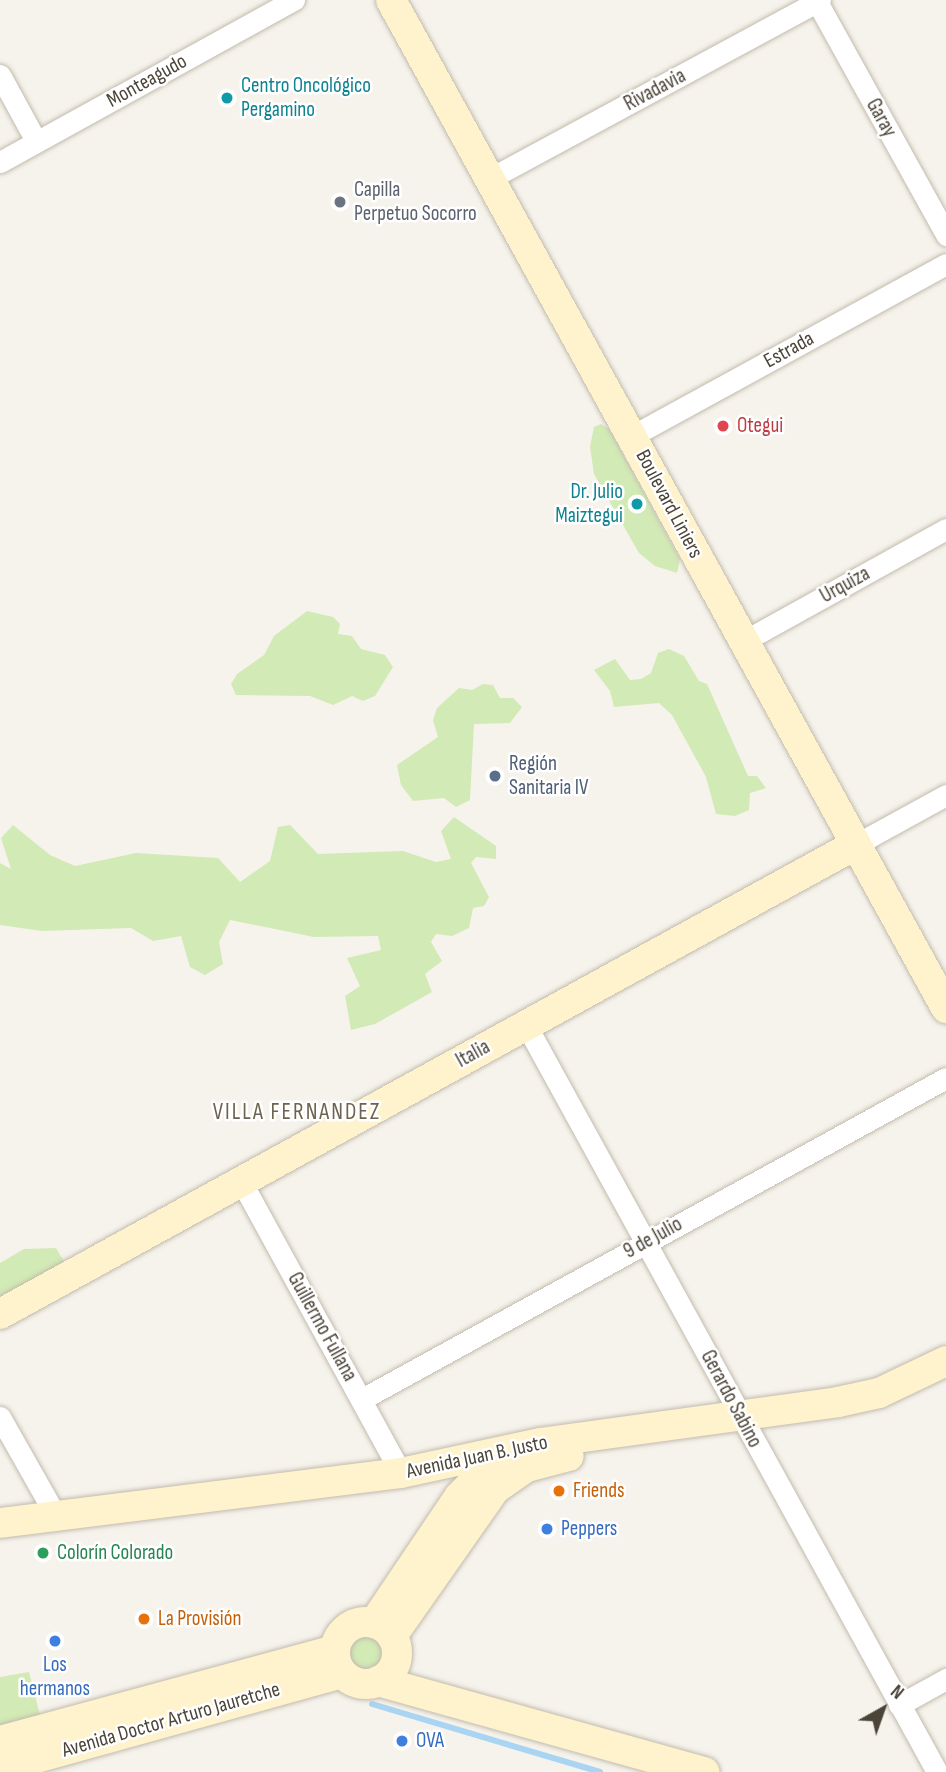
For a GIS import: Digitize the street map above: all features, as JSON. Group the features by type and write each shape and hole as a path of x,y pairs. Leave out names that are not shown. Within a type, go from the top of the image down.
{"main road":[{"name":"Boulevard Liniers","path":"391,0 946,1009"},
{"name":"Italia","path":"0,1314 855,845"},
{"name":"Avenida Juan B. Justo","path":"385,1651 495,1489 527,1467 550,1460 879,1393 946,1361"},
{"name":"Avenida Juan B. Justo","path":"0,1523 401,1473 506,1450 883,1405 946,1374"},
{"path":"338,1662 337,1640 352,1624 385,1651 459,1497 478,1473 506,1450"},
{"name":"Avenida Doctor Arturo Jauretche","path":"338,1662 358,1683 385,1651 421,1691 705,1772"},
{"name":"Avenida Doctor Arturo Jauretche","path":"0,1741 338,1662"},
{"name":"Avenida Doctor Arturo Jauretche","path":"0,1768 338,1662"}],"street":[{"name":"Monteagudo","path":"0,162 294,0"},
{"name":"Rivadavia","path":"489,179 818,0"},
{"name":"Garay","path":"818,0 946,235"},
{"path":"0,75 36,141"},
{"name":"Estrada","path":"632,436 946,264"},
{"name":"Urquiza","path":"744,641 946,529"},
{"name":"Italia","path":"855,845 946,795"},
{"name":"Gerardo Sabino","path":"526,1024 937,1772"},
{"name":"9 de Julio","path":"362,1399 946,1077"},
{"name":"Guillermo Fullana","path":"241,1181 401,1473"},
{"path":"0,1418 56,1516"},
{"path":"899,1705 946,1679"}],"green space":[{"path":"601,424 609,429 680,559 677,573 655,566 639,553 594,474 590,447 594,427"},
{"path":"307,611 333,617 340,624 338,634 352,636 361,649 385,655 393,667 375,696 363,701 352,696 333,705 310,696 236,695 231,684 237,674 264,655 274,636"},
{"path":"669,649 684,656 699,681 707,684 748,776 757,776 766,788 750,793 749,810 735,816 716,814 706,777 672,715 659,703 614,707 610,691 594,670 615,659 630,680 641,679 651,673 658,653"},
{"path":"483,684 493,685 500,698 513,698 522,707 510,723 474,724 470,800 456,807 444,798 413,801 401,785 397,765 438,737 433,720 437,708 459,688 472,690"},
{"path":"454,817 496,846 496,859 476,857 471,863 489,897 484,906 473,908 469,928 452,936 436,934 431,942 442,961 425,974 432,992 375,1024 351,1030 345,996 360,986 347,958 381,950 378,936 314,937 230,920 219,942 223,964 205,975 190,967 181,936 153,941 131,928 42,931 0,925 0,863 11,869 1,838 13,825 50,855 75,866 136,853 218,858 240,882 270,861 278,827 290,825 318,854 403,851 436,862 451,859 441,831"},
{"path":"56,1248 65,1263 0,1298 0,1263 24,1249"},
{"path":"366,1632 380,1637 385,1651 380,1665 366,1670 352,1665 347,1651 352,1637"},
{"path":"29,1672 40,1715 0,1727 0,1677"}],"waterway":[{"path":"372,1704 600,1772"}],"place":[{"name":"Centro Oncológico Pergamino","path":"227,98"},
{"name":"Capilla Perpetuo Socorro","path":"340,202"},
{"name":"Otegui","path":"723,426"},
{"name":"Dr. Julio Maiztegui","path":"637,504"},
{"name":"Región Sanitaria IV","path":"495,776"},
{"name":"Friends","path":"559,1491"},
{"name":"Peppers","path":"547,1529"},
{"name":"Colorín Colorado","path":"43,1553"},
{"name":"La Provisión","path":"144,1619"},
{"name":"Los hermanos","path":"55,1641"},
{"name":"OVA","path":"402,1741"}],"district":[{"name":"VILLA FERNANDEZ","path":"297,1112"}]}
